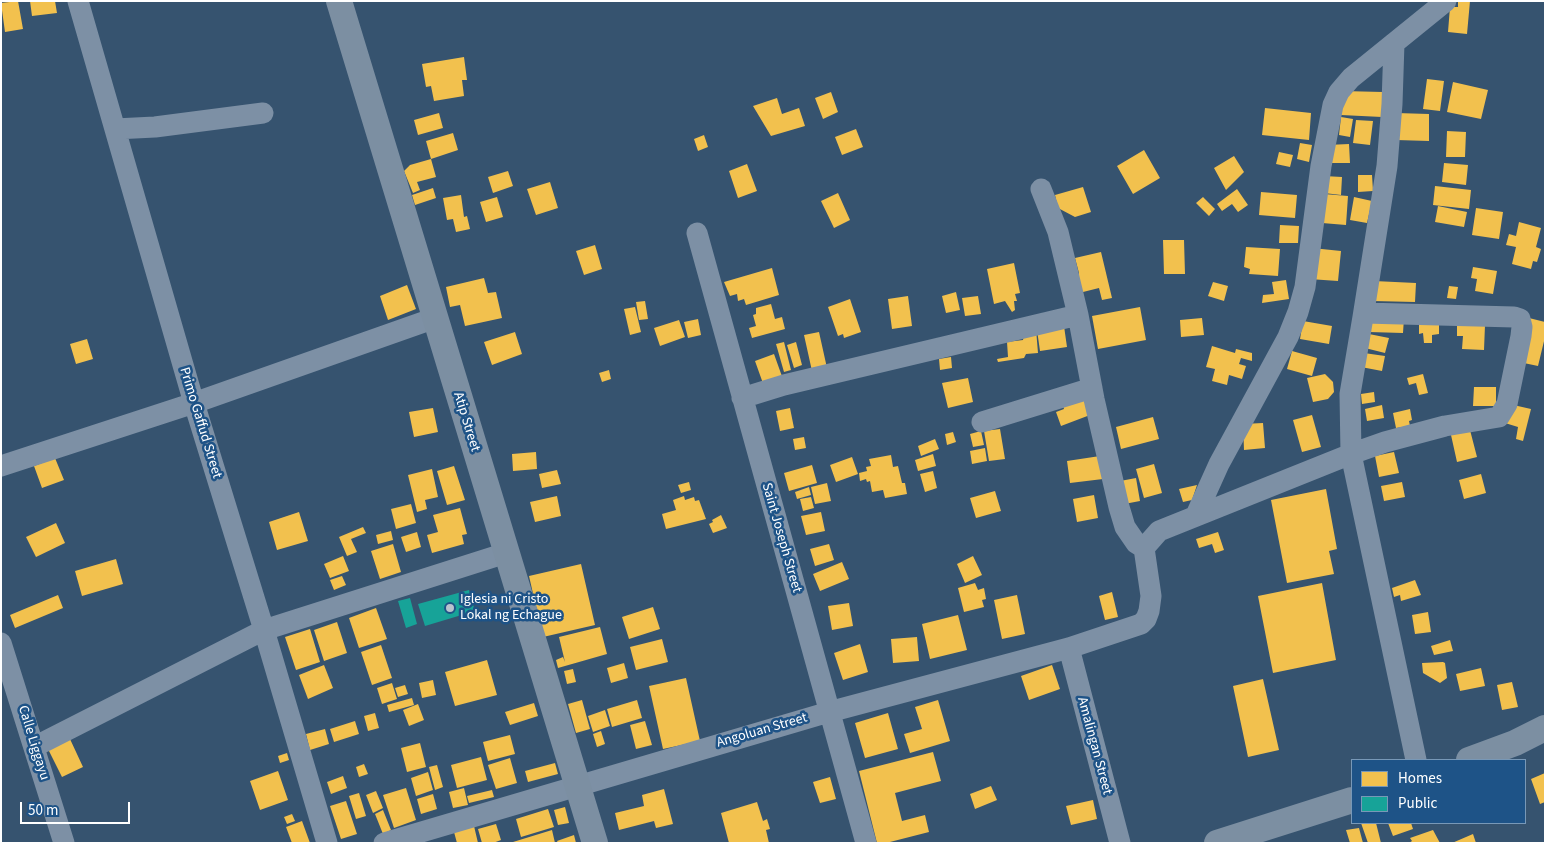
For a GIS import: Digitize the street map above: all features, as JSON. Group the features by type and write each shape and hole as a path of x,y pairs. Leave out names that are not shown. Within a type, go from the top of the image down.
{"main road":[{"name":"Atip Street","path":"339,1 595,843"},
{"path":"1472,759 1515,743 1545,728"},
{"path":"1217,843 1351,800"}],"street":[{"name":"Primo Gaffud Street","path":"78,1 194,403 327,843"},
{"path":"1196,516 1219,464 1288,338 1298,312 1305,287 1321,166 1333,106 1339,92 1351,78 1446,1"},
{"path":"1394,43 1387,166 1350,394 1351,454 1416,759"},
{"path":"115,129 155,127 263,113"},
{"path":"1041,189 1058,232 1078,315 1118,507 1125,528 1136,543 1144,548 1159,531 1351,454 1385,442 1445,426 1499,417 1507,404 1522,326 1520,319 1514,317 1364,313"},
{"name":"Saint Joseph Street","path":"697,233 866,843"},
{"path":"742,398 803,380 1078,315"},
{"path":"1,466 194,403 435,318"},
{"path":"982,422 1092,388"},
{"name":"Angoluan Street","path":"384,843 829,712 1069,648 1141,624 1146,619 1149,611 1151,596 1144,548"},
{"path":"34,748 264,630 506,553"},
{"name":"Calle Liggayu","path":"1,643 64,843"},
{"name":"Amalingan Street","path":"1069,648 1120,843"}],"building: Homes":[{"path":"18,1 23,29 5,32 1,3"},
{"path":"30,1 55,1 57,13 32,16"},
{"path":"1458,1 1470,1 1467,34 1448,32 1450,7 1458,7"},
{"path":"464,57 467,80 462,80 464,96 434,101 431,86 426,87 422,64"},
{"path":"1427,79 1444,81 1440,111 1423,109"},
{"path":"1453,82 1488,90 1481,119 1447,112"},
{"path":"1342,91 1383,92 1382,117 1341,115"},
{"path":"831,92 838,112 823,119 815,98"},
{"path":"777,98 782,114 799,108 805,126 771,136 753,106"},
{"path":"1265,108 1311,113 1309,140 1262,135"},
{"path":"439,113 443,128 418,135 414,120"},
{"path":"1396,113 1429,114 1429,141 1396,140"},
{"path":"1341,117 1353,119 1350,137 1339,135"},
{"path":"1356,120 1373,121 1370,145 1353,143"},
{"path":"856,129 863,147 842,155 835,137"},
{"path":"1447,131 1466,132 1465,157 1446,157"},
{"path":"453,133 458,150 431,159 426,141"},
{"path":"704,135 708,147 698,151 694,139"},
{"path":"1300,143 1312,145 1309,162 1297,159"},
{"path":"1349,144 1350,163 1328,163 1327,145"},
{"path":"1144,150 1160,178 1133,194 1117,166"},
{"path":"1279,152 1293,155 1290,167 1276,164"},
{"path":"1234,156 1244,172 1226,190 1214,168"},
{"path":"431,159 436,177 417,182 420,190 413,193 404,171 410,165"},
{"path":"1444,163 1468,165 1466,185 1442,182"},
{"path":"747,164 757,191 738,198 729,171"},
{"path":"508,171 513,186 493,193 488,177"},
{"path":"1358,175 1372,175 1373,191 1358,192"},
{"path":"1324,176 1342,177 1341,195 1324,193"},
{"path":"550,182 558,208 536,215 527,189"},
{"path":"1435,186 1471,190 1469,209 1433,205"},
{"path":"1083,187 1091,212 1075,217 1058,208 1055,195"},
{"path":"433,188 436,198 415,205 412,195"},
{"path":"1237,189 1248,205 1238,212 1232,204 1222,211 1217,204"},
{"path":"1261,192 1297,195 1295,218 1259,215"},
{"path":"838,193 850,220 834,228 821,201"},
{"path":"1324,194 1348,196 1346,225 1322,223"},
{"path":"461,195 464,217 467,216 470,229 456,232 453,219 447,220 443,198"},
{"path":"497,197 503,217 486,222 480,202"},
{"path":"1203,197 1215,209 1209,216 1196,203"},
{"path":"1354,197 1372,201 1367,223 1350,220"},
{"path":"1438,206 1467,212 1464,227 1435,222"},
{"path":"1476,208 1503,212 1499,239 1472,235"},
{"path":"1519,222 1541,228 1536,247 1541,249 1537,262 1533,261 1531,269 1512,264 1516,247 1506,245 1509,234 1516,236"},
{"path":"1280,225 1299,226 1298,243 1279,243"},
{"path":"1163,240 1184,240 1185,274 1164,274"},
{"path":"595,245 602,269 584,275 576,251"},
{"path":"1246,247 1280,249 1278,276 1249,274 1250,269 1244,267"},
{"path":"1312,248 1341,251 1338,281 1309,279"},
{"path":"1101,252 1112,298 1102,300 1099,288 1075,294 1079,273 1075,258"},
{"path":"1014,263 1020,293 1015,294 1017,301 1014,301 1015,310 1012,312 1005,301 994,304 987,269"},
{"path":"1473,267 1497,271 1493,294 1475,291 1477,279 1471,278"},
{"path":"772,268 779,295 746,305 744,299 738,301 737,294 730,296 724,282"},
{"path":"484,278 488,293 496,292 502,318 465,326 460,305 450,307 446,287"},
{"path":"1286,280 1289,299 1262,303 1263,295 1274,294 1272,282"},
{"path":"1374,281 1416,283 1415,302 1373,301"},
{"path":"1213,282 1228,286 1224,301 1208,296"},
{"path":"407,285 416,309 388,320 380,296"},
{"path":"1449,286 1458,287 1456,299 1447,298"},
{"path":"956,292 960,310 946,313 942,296"},
{"path":"908,296 912,326 892,329 888,299"},
{"path":"978,296 981,314 965,316 962,298"},
{"path":"850,299 861,332 844,338 843,334 838,336 828,307"},
{"path":"645,301 648,319 639,320 636,302"},
{"path":"771,304 775,319 782,317 785,329 752,338 749,328 756,326 753,315 756,314 756,308"},
{"path":"635,307 641,332 630,335 624,309"},
{"path":"1140,307 1146,340 1098,349 1092,316"},
{"path":"1369,317 1404,318 1403,333 1369,332"},
{"path":"1202,318 1204,335 1181,337 1180,320"},
{"path":"1529,318 1545,322 1545,337 1538,366 1519,362"},
{"path":"698,319 701,335 688,338 684,322"},
{"path":"679,320 685,337 660,346 654,328"},
{"path":"1419,320 1439,320 1439,334 1432,335 1432,343 1424,343 1423,333 1419,334"},
{"path":"1303,321 1332,326 1329,344 1300,339"},
{"path":"1457,323 1485,325 1484,350 1462,349 1463,336 1457,336"},
{"path":"1064,326 1067,347 1040,351 1037,330"},
{"path":"1036,329 1038,353 1026,354 1024,358 998,362 997,359 1008,357 1007,342 1023,340 1025,330"},
{"path":"515,332 522,354 492,365 484,342"},
{"path":"819,332 827,368 812,371 804,335"},
{"path":"1364,333 1389,338 1385,353 1361,347"},
{"path":"87,339 93,359 76,364 70,344"},
{"path":"784,342 791,370 784,372 776,344"},
{"path":"796,342 802,365 794,368 787,345"},
{"path":"1212,346 1235,353 1236,349 1252,353 1252,361 1241,358 1239,364 1246,366 1242,379 1229,375 1227,385 1212,381 1215,369 1206,367"},
{"path":"1292,351 1317,358 1312,376 1287,369"},
{"path":"1364,353 1385,356 1382,371 1361,367"},
{"path":"774,354 784,382 765,389 755,361"},
{"path":"951,357 952,368 940,370 939,359"},
{"path":"609,370 611,379 602,382 599,373"},
{"path":"1325,374 1333,382 1334,392 1328,399 1313,402 1307,378"},
{"path":"1423,374 1428,393 1419,395 1416,383 1409,385 1407,378"},
{"path":"968,378 973,402 948,408 942,383"},
{"path":"1474,387 1496,387 1496,406 1473,406"},
{"path":"1374,392 1375,402 1362,404 1361,394"},
{"path":"1081,393 1090,415 1061,426 1056,412 1064,409 1061,399"},
{"path":"1509,404 1531,409 1523,441 1516,439 1518,427 1505,423"},
{"path":"1382,405 1384,418 1367,421 1365,409"},
{"path":"433,408 438,432 414,437 409,412"},
{"path":"790,408 794,428 780,431 776,411"},
{"path":"1410,409 1412,420 1409,421 1410,426 1396,428 1393,413"},
{"path":"1312,415 1321,447 1302,452 1293,420"},
{"path":"1153,417 1159,439 1121,449 1116,427"},
{"path":"1263,423 1265,448 1244,450 1243,424"},
{"path":"1000,429 1005,459 989,461 984,431"},
{"path":"1470,430 1477,457 1457,462 1451,435"},
{"path":"981,431 984,445 973,447 970,434"},
{"path":"953,432 956,442 947,445 945,434"},
{"path":"804,437 806,448 795,450 793,439"},
{"path":"935,439 939,449 921,456 918,446"},
{"path":"985,448 987,461 972,464 970,451"},
{"path":"536,452 537,469 513,471 512,454"},
{"path":"1394,452 1399,473 1379,477 1375,456"},
{"path":"933,454 936,466 918,471 915,460"},
{"path":"891,455 893,467 898,466 907,494 885,498 883,490 872,492 870,481 867,482 866,479 860,481 859,473 867,471 866,467 871,466 869,459"},
{"path":"1100,456 1103,479 1070,483 1067,461"},
{"path":"852,457 858,474 836,482 830,465"},
{"path":"55,458 64,480 42,488 34,466"},
{"path":"1154,464 1162,493 1144,498 1136,469"},
{"path":"812,465 817,483 789,491 784,473"},
{"path":"454,466 465,500 447,505 437,471"},
{"path":"432,469 438,497 425,500 427,509 417,512 408,475"},
{"path":"557,470 561,484 542,488 539,474"},
{"path":"933,471 937,488 925,492 920,474"},
{"path":"1481,474 1486,493 1464,499 1459,480"},
{"path":"1136,478 1140,501 1119,505 1115,482"},
{"path":"689,482 691,490 681,493 678,485"},
{"path":"1402,482 1405,497 1384,501 1381,486"},
{"path":"827,483 831,501 815,504 811,487"},
{"path":"1197,485 1192,500 1183,502 1179,489"},
{"path":"809,487 811,495 797,499 795,492"},
{"path":"1326,489 1337,549 1329,551 1334,574 1287,583 1271,500"},
{"path":"995,491 1001,511 976,518 970,498"},
{"path":"1094,495 1098,518 1077,522 1073,499"},
{"path":"557,496 561,516 535,522 530,502"},
{"path":"684,496 685,500 694,497 695,501 699,500 706,519 666,529 662,514 676,510 673,500"},
{"path":"811,497 814,508 803,511 800,499"},
{"path":"411,504 416,523 396,529 391,509"},
{"path":"460,508 467,534 462,535 464,544 432,553 427,535 438,532 433,515"},
{"path":"299,512 308,541 277,550 269,522"},
{"path":"821,512 825,531 806,535 801,516"},
{"path":"721,515 727,528 713,533 709,524"},
{"path":"56,523 65,543 36,557 26,537"},
{"path":"363,527 366,533 351,539 357,552 347,556 339,537"},
{"path":"391,531 393,540 378,544 376,535"},
{"path":"417,532 421,547 406,552 401,537"},
{"path":"1218,532 1224,550 1215,553 1212,544 1199,548 1196,539"},
{"path":"393,544 401,572 380,579 371,551"},
{"path":"829,544 834,560 815,566 810,549"},
{"path":"343,556 349,571 330,578 324,564"},
{"path":"973,556 982,575 965,583 957,564"},
{"path":"116,559 123,584 82,596 75,571"},
{"path":"842,562 849,579 820,591 813,574"},
{"path":"581,564 595,625 543,637 529,576"},
{"path":"342,576 346,585 334,590 330,580"},
{"path":"1415,580 1421,595 1401,601 1400,595 1394,597 1392,588"},
{"path":"975,583 978,590 984,588 986,599 982,600 984,607 964,612 958,588"},
{"path":"1322,583 1336,660 1273,673 1258,596"},
{"path":"1112,592 1118,617 1105,620 1099,596"},
{"path":"58,595 63,608 15,628 10,615"},
{"path":"1017,595 1025,634 1002,639 994,600"},
{"path":"849,603 853,626 832,630 828,606"},
{"path":"653,607 660,629 629,639 622,617"},
{"path":"376,608 387,639 359,648 349,618"},
{"path":"1428,612 1431,632 1415,634 1412,615"},
{"path":"958,615 967,650 930,659 922,624"},
{"path":"337,622 347,653 324,661 314,630"},
{"path":"600,627 607,654 558,668 556,660 563,657 565,662 559,637"},
{"path":"310,629 320,662 296,670 285,637"},
{"path":"917,637 919,661 893,663 891,639"},
{"path":"662,639 668,662 636,670 630,647"},
{"path":"1450,640 1453,651 1434,655 1431,646"},
{"path":"860,644 868,672 843,680 834,653"},
{"path":"381,645 392,678 372,685 361,652"},
{"path":"487,660 497,695 455,706 445,672"},
{"path":"624,663 628,678 611,683 607,668"},
{"path":"1422,663 1445,663 1447,678 1440,683 1423,673"},
{"path":"324,665 333,688 308,699 299,675"},
{"path":"1052,665 1060,689 1029,700 1021,676"},
{"path":"1481,668 1485,686 1460,691 1456,674"},
{"path":"573,669 576,682 567,684 564,671"},
{"path":"686,678 700,741 663,749 649,686"},
{"path":"1263,679 1279,750 1248,757 1233,686"},
{"path":"433,680 436,695 422,698 419,683"},
{"path":"1512,682 1518,707 1502,710 1497,685"},
{"path":"392,683 397,699 382,704 377,688"},
{"path":"405,685 408,694 398,697 395,688"},
{"path":"412,698 414,705 389,712 387,705"},
{"path":"582,700 590,729 576,733 568,704"},
{"path":"637,700 642,718 612,727 607,709"},
{"path":"938,700 950,741 910,753 904,734 922,729 915,707"},
{"path":"534,703 538,716 510,725 505,712"},
{"path":"418,704 424,720 409,726 403,710"},
{"path":"605,710 610,726 593,732 588,716"},
{"path":"375,713 379,728 368,731 364,716"},
{"path":"888,713 898,749 865,758 855,723"},
{"path":"355,721 359,734 334,742 330,729"},
{"path":"645,721 652,745 636,749 630,725"},
{"path":"325,729 329,744 310,750 306,734"},
{"path":"601,731 605,744 597,747 593,734"},
{"path":"510,735 515,754 488,761 483,742"},
{"path":"70,739 83,767 62,777 48,749"},
{"path":"420,743 426,767 407,772 401,748"},
{"path":"933,752 941,781 895,793 902,821 925,815 929,832 886,843 877,843 859,771"},
{"path":"287,753 289,760 280,763 278,756"},
{"path":"481,757 487,780 457,788 451,765"},
{"path":"510,758 517,783 496,789 488,765"},
{"path":"555,763 558,774 528,782 525,771"},
{"path":"364,764 368,774 359,777 356,767"},
{"path":"437,765 443,787 435,790 429,767"},
{"path":"278,771 288,800 260,810 250,781"},
{"path":"428,772 433,790 416,796 411,778"},
{"path":"1545,773 1545,802 1540,804 1531,779"},
{"path":"343,776 347,788 331,794 327,782"},
{"path":"830,777 836,799 820,803 813,782"},
{"path":"991,786 997,800 975,809 970,794"},
{"path":"406,788 416,820 394,828 383,795"},
{"path":"464,788 468,805 453,808 449,792"},
{"path":"664,789 673,824 656,828 654,821 619,830 615,813 644,806 642,795"},
{"path":"492,790 494,797 469,803 467,796"},
{"path":"376,791 383,808 373,813 366,795"},
{"path":"359,793 366,816 356,819 349,796"},
{"path":"433,794 437,809 421,814 417,799"},
{"path":"1093,800 1097,819 1071,825 1066,806"},
{"path":"346,801 357,834 341,839 330,806"},
{"path":"757,802 763,821 767,819 770,829 766,830 769,843 729,843 721,813"},
{"path":"565,807 569,823 558,825 554,810"},
{"path":"548,809 554,827 521,837 516,819"},
{"path":"383,810 391,830 383,834 375,814"},
{"path":"292,814 295,821 287,824 284,817"},
{"path":"302,821 310,843 292,843 286,827"},
{"path":"496,824 501,840 493,843 482,843 478,829"},
{"path":"1361,824 1376,824 1381,843 1368,843"},
{"path":"1388,824 1411,824 1413,829 1393,836"},
{"path":"474,826 478,843 457,843 454,832"},
{"path":"1359,828 1363,843 1350,843 1346,830"},
{"path":"552,830 555,843 513,843 513,842"},
{"path":"1433,830 1440,843 1409,843 1412,841 1410,838"},
{"path":"1473,834 1476,843 1452,843"},
{"path":"574,835 576,843 558,843 557,841"}],"building: Public":[{"path":"469,590 475,611 425,626 418,604"},
{"path":"410,598 417,624 406,628 398,601"}],"place":[{"name":"Iglesia ni Cristo Lokal ng Echague","path":"450,608"}]}
